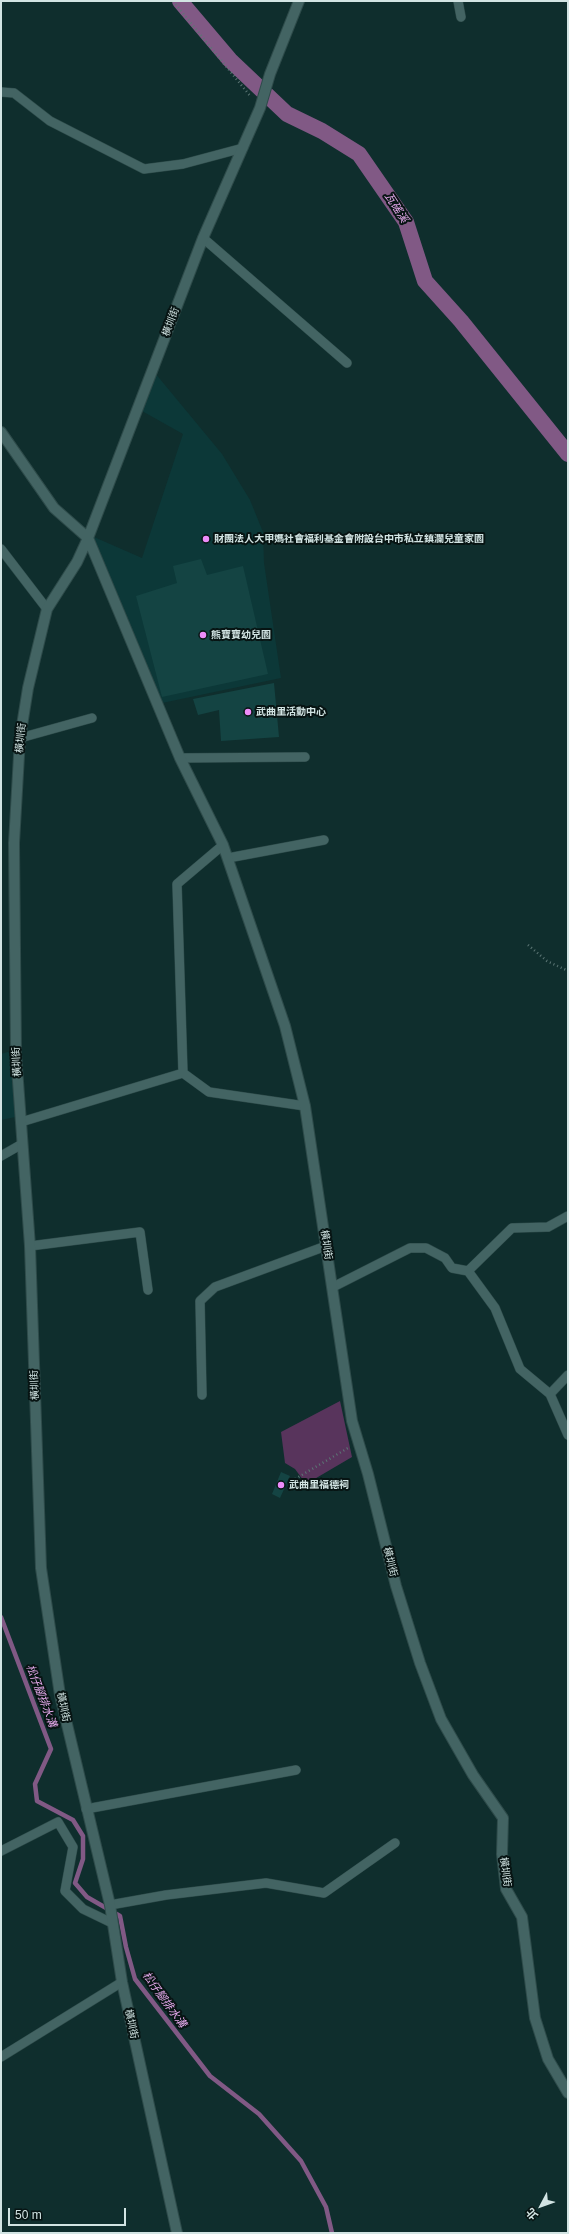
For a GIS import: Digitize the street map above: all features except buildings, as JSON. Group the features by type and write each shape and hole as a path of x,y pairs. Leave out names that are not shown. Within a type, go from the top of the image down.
{"street":[{"name":"橫圳街","path":"177,2233 122,1982 110,1905 60,1695 41,1568 30,1246 16,1054 14,843 20,738 28,688 47,609 77,562 88,538 204,238 260,108 270,74 299,1"},
{"name":"橫圳街","path":"1,432 54,508 88,538 180,758 228,858 285,1026 305,1106 352,1421 396,1586 420,1663 441,1719 473,1775 502,1818 502,1854 506,1889 522,1917 535,2018 548,2059 568,2094"}],"lane":[{"path":"458,1 461,17"},
{"path":"1,92 14,93 50,121 144,169 183,164 242,148"},
{"path":"204,238 348,363"},
{"path":"1,549 47,609"},
{"path":"20,738 92,718"},
{"path":"180,758 305,757"},
{"path":"228,858 324,840"},
{"path":"183,1073 177,884 223,845"},
{"path":"21,1122 183,1073"},
{"path":"183,1073 209,1092 305,1106"},
{"path":"1,1156 22,1144"},
{"path":"468,1271 512,1228 548,1227 568,1216"},
{"path":"30,1246 140,1232 148,1290"},
{"path":"202,1395 200,1301 216,1287 326,1246"},
{"path":"333,1287 410,1248 426,1248 445,1258 452,1268 468,1271 495,1308 520,1368 550,1394 568,1435"},
{"path":"550,1394 568,1375"},
{"path":"86,1809 296,1770"},
{"path":"1,1851 58,1822 73,1846 65,1891 82,1909 112,1923"},
{"path":"110,1905 166,1895 266,1883 324,1893 395,1843"},
{"path":"1,2057 122,1982"}],"path":[{"path":"173,1 260,108"},
{"path":"528,945 547,961 568,971"},
{"path":"295,1479 358,1442"}],"shaded area":[{"name":"財團法人大甲媽社會福利基金會附設台中市私立鎮瀾兒童家園","path":"155,373 222,454 250,500 263,532 264,563 281,678 162,703 93,541 94,537 142,558 183,434 142,411"},
{"path":"11,1051 15,1117 1,1120 1,1054"},
{"path":"340,1401 352,1457 306,1484 295,1469 285,1463 281,1432"}],"waterway":[{"name":"瓦磘溪","path":"180,1 230,60 287,114 322,131 359,154 406,222 425,281 461,321 568,454"},
{"name":"松仔腳排水溝","path":"1,1617 51,1749 35,1784 37,1801 73,1820 83,1836 83,1859 75,1883 87,1897 120,1916 126,1947 135,1979 210,2076 259,2114 301,2161 326,2207 332,2233"}],"place":[{"name":"財團法人大甲媽社會福利基金會附設台中市私立鎮瀾兒童家園","path":"206,539"},
{"name":"熊寶寶幼兒園","path":"203,635"},
{"name":"武曲里活動中心","path":"248,712"},
{"name":"武曲里福德祠","path":"281,1485"}]}
